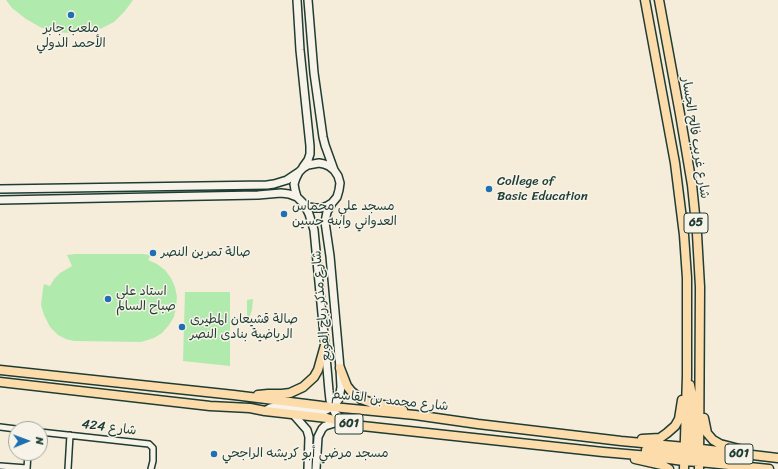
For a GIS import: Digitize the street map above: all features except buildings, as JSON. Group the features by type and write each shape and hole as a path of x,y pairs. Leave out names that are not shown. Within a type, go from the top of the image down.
{"main road":[{"name":"شارع غريب فالح الجسار","path":"645,0 675,163 684,235 687,278 687,376"},
{"name":"شارع غريب فالح الجسار","path":"659,0 692,185 697,234 700,287 700,378 692,458"},
{"path":"250,397 262,394 290,393 304,387 314,377 318,370 325,345"},
{"path":"340,368 347,386 361,399 372,403 401,409 415,415"},
{"name":"شارع محمد بن القاسم","path":"0,370 415,415 621,441 692,458 769,469"},
{"path":"621,441 660,438 667,434 675,426 679,419 687,376"},
{"path":"687,376 692,395 692,458"},
{"path":"700,378 706,433 720,444 777,458"},
{"name":"شارع محمد بن القاسم","path":"0,382 227,408 242,408 331,419 353,425 603,452 692,458 762,456 777,458"},
{"path":"603,452 662,464 668,469"}],"street":[{"path":"297,0 300,50 310,146 308,160 296,178 294,184 297,197"},
{"path":"308,0 314,73 323,137 334,170"},
{"path":"0,189 267,185 287,180 313,163 330,166 338,176 340,183 337,197 327,206 321,208 309,207 297,197 290,194 281,193 258,195 0,200"},
{"path":"60,188 61,199"},
{"name":"شارع مذكر رباح القوبع","path":"304,204 314,230 329,391 332,406 337,402 341,387 330,256 325,222 327,212 332,202"},
{"path":"265,411 275,407 324,411 328,410 332,406 337,415 348,420 353,425"},
{"path":"293,414 307,430 309,437 308,469"},
{"path":"316,469 318,436 325,426 338,422"},
{"name":"شارع 424","path":"48,433 149,444 153,448 153,461 151,469"},
{"path":"309,437 310,434 313,433 318,436"},
{"path":"68,469 70,435"},
{"path":"0,466 27,469"}],"green space":[{"name":"ملعب جابر الأحمد الدولي","path":"6,0 133,0 114,22 100,29 71,33 54,32 40,27 26,19 12,8"},
{"path":"67,255 151,255 148,260 165,270 175,287 177,297 176,307 174,317 169,325 162,333 154,338 141,342 74,341 58,335 50,327 41,305 44,284 50,286 60,273 72,266"},
{"path":"185,292 230,292 230,366 183,361"},
{"path":"253,299 252,310 247,324 247,300"}],"place":[{"name":"ملعب جابر الأحمد الدولي","path":"71,15"},
{"name":"College of Basic Education","path":"489,189"},
{"name":"مسجد علي محماس العدواني وابنه حسين","path":"284,214"},
{"name":"صالة تمرين النصر","path":"153,253"},
{"name":"استاد علي صباح السالم","path":"108,299"},
{"name":"صالة قشيعان المطيرى الرياضية بنادى النصر","path":"182,327"},
{"name":"مسجد مرضي أبو كريشه الراجحي","path":"214,454"}]}
